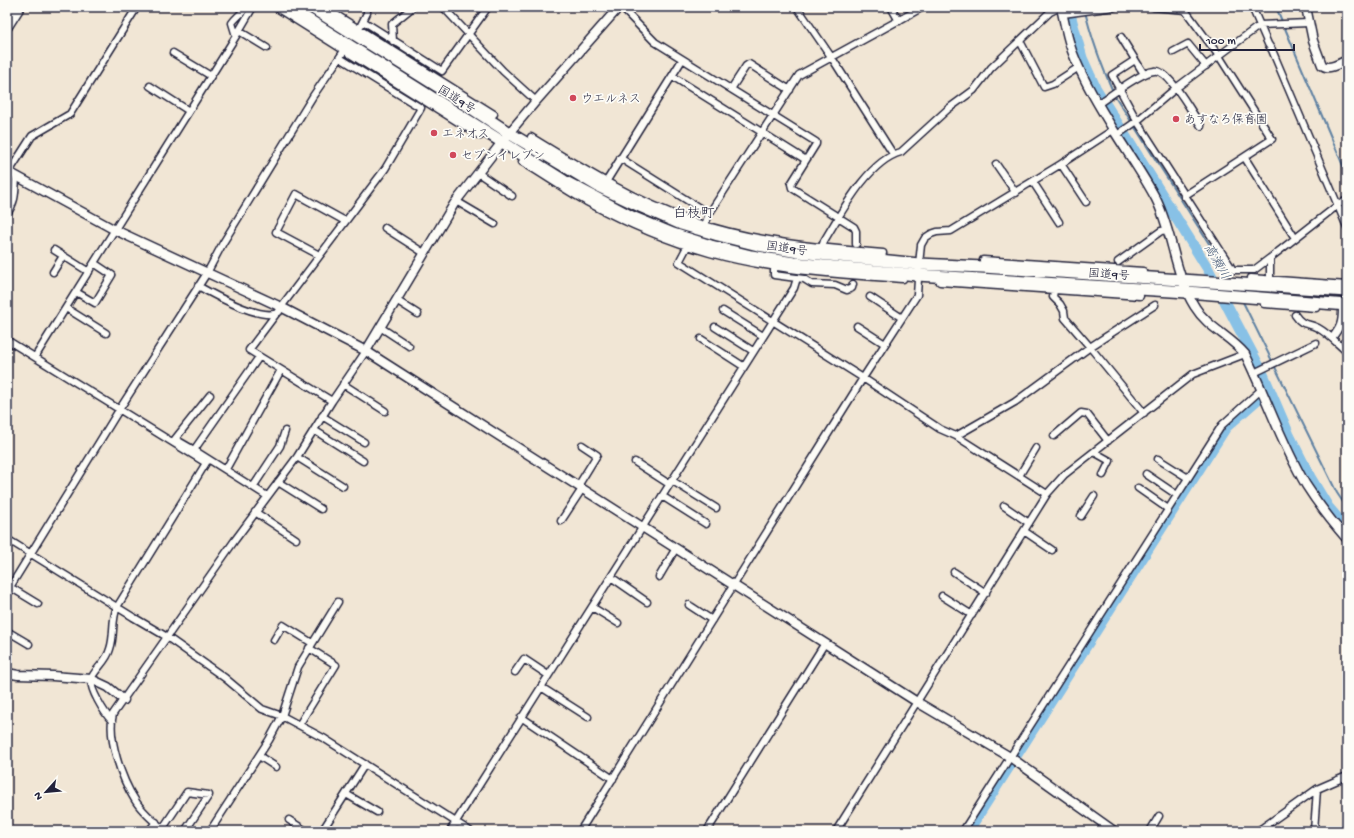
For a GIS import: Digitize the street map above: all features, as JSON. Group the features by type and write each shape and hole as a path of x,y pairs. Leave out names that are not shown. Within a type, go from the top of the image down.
{"highway":[{"name":"国道9号","path":"288,7 566,186 632,217 673,234 712,246 751,256 888,275 918,269 983,264 1104,276 1347,292"},
{"name":"国道9号","path":"311,7 447,92 509,133 598,186 681,224 718,235 799,252 851,257 918,269 998,279 1203,293 1250,286"},
{"name":"国道9号","path":"1250,286 1266,301 1345,308"}],"main road":[{"path":"7,26 19,7"}],"street":[{"path":"7,214 15,198 11,173 32,136 70,114 137,7"},
{"path":"246,7 242,14 234,19 232,23 238,34 267,48"},
{"path":"35,357 238,34 253,7"},
{"path":"275,7 383,75 463,121 480,136"},
{"path":"324,7 494,114"},
{"path":"359,28 367,13 367,7"},
{"path":"393,40 392,24 413,7"},
{"path":"443,7 503,71 536,101"},
{"path":"363,21 442,71 488,7"},
{"path":"797,7 832,58 893,154"},
{"path":"891,7 899,21"},
{"path":"706,224 709,214 799,75 923,7"},
{"path":"822,247 824,241 854,192 877,167 893,154 901,152 948,109 974,90 991,68 1050,12 1061,9 1114,7"},
{"path":"1153,7 1185,10 1219,56 1272,139 1245,158 1184,196"},
{"path":"1252,7 1272,50 1347,227"},
{"path":"1306,7 1313,41 1322,66 1329,68 1347,60"},
{"path":"185,831 209,795 187,792 164,830 135,801 126,782 118,762 113,742 113,714 255,512 297,457 322,416 366,351 456,201 509,133 618,8 655,42 816,142 791,184 792,188 854,227 856,231 856,244"},
{"path":"1061,9 1072,50 1079,67 1098,104 1156,199 1168,230 1183,281 1195,307 1206,322 1233,342 1245,354 1283,438 1306,484 1321,507 1347,539"},
{"path":"580,831 917,294 921,245 925,238 937,232 951,231 1061,164 1137,121 1176,88 1260,26 1309,23"},
{"path":"1121,37 1144,74"},
{"path":"1020,41 1044,86 1053,84 1079,67"},
{"path":"1173,52 1188,44 1206,66"},
{"path":"373,46 386,45"},
{"path":"38,604 9,589 207,273 223,243 313,96 344,51"},
{"path":"173,52 211,76"},
{"path":"332,401 248,350 279,312 281,307 344,221 385,169 421,108 340,58"},
{"path":"606,182 682,60"},
{"path":"1136,60 1112,75 1137,121 1233,270 1254,270 1338,205 1347,200"},
{"path":"731,89 746,66 749,64 790,90"},
{"path":"1098,104 1144,74 1155,70 1164,73 1176,88 1201,126"},
{"path":"383,75 394,75"},
{"path":"672,76 806,160"},
{"path":"442,81 447,92"},
{"path":"150,86 190,111"},
{"path":"531,138 606,182 654,206 706,224 735,233 783,243 883,253"},
{"path":"546,155 558,154"},
{"path":"620,158 709,214"},
{"path":"1245,158 1296,238"},
{"path":"522,162 566,186 587,202 667,239 688,246 711,253 774,266 808,271 888,275 903,280"},
{"path":"996,164 1016,192"},
{"path":"1061,164 1086,202"},
{"path":"11,173 115,230 281,307 366,351 917,702 1010,757 1102,828 1114,831"},
{"path":"478,173 512,196"},
{"path":"1033,182 1059,222"},
{"path":"320,255 276,232 296,194 344,221"},
{"path":"456,201 495,224"},
{"path":"656,213 670,212"},
{"path":"385,228 424,253"},
{"path":"1118,262 1161,231 1168,230"},
{"path":"772,247 783,243"},
{"path":"688,246 679,262 864,378 940,429 956,436 1047,494"},
{"path":"54,250 89,272"},
{"path":"842,250 851,257"},
{"path":"53,272 63,256"},
{"path":"1268,279 1270,258"},
{"path":"983,264 995,261 1143,271"},
{"path":"76,292 94,303 112,275 94,263"},
{"path":"774,266 774,275 804,279 812,284 835,285 847,290 852,288 853,284"},
{"path":"1093,268 1104,276"},
{"path":"450,831 643,527 772,320 794,288 797,278"},
{"path":"998,279 1008,287"},
{"path":"1250,286 1268,279"},
{"path":"1250,286 1268,279 1347,285"},
{"path":"940,282 1140,296"},
{"path":"198,286 239,307 264,313 276,314"},
{"path":"1094,293 1107,287"},
{"path":"1054,290 1053,297 1064,311 1064,318 1090,347 1144,413"},
{"path":"870,296 902,318"},
{"path":"396,300 418,314"},
{"path":"1266,301 1277,305 1345,308 1338,330 1332,338"},
{"path":"956,436 1015,402 1090,347 1155,304"},
{"path":"66,308 106,333"},
{"path":"722,311 763,336"},
{"path":"1295,314 1300,322 1317,327 1347,352"},
{"path":"857,326 885,344"},
{"path":"380,327 408,346"},
{"path":"715,327 753,351"},
{"path":"701,339 743,366"},
{"path":"7,340 120,410 176,442 206,463 117,607 114,616 113,635 106,660 91,678 90,686 107,716 112,721"},
{"path":"1254,373 1316,343"},
{"path":"836,831 1047,494 1064,475 1193,374 1245,354"},
{"path":"194,450 259,356"},
{"path":"226,470 281,370"},
{"path":"343,384 385,410"},
{"path":"963,831 1222,425 1262,389"},
{"path":"176,442 175,439 210,395"},
{"path":"1054,436 1081,413 1087,414 1108,441"},
{"path":"322,416 364,442"},
{"path":"314,430 363,461"},
{"path":"253,486 280,446 285,431"},
{"path":"176,442 194,450 267,496"},
{"path":"561,521 597,455 582,445"},
{"path":"1019,476 1036,448"},
{"path":"1094,452 1110,461 1103,475"},
{"path":"297,457 343,486"},
{"path":"1158,459 1188,478"},
{"path":"635,462 716,508"},
{"path":"1146,474 1177,495"},
{"path":"278,482 321,509"},
{"path":"1138,488 1168,509"},
{"path":"662,496 706,524"},
{"path":"1081,516 1094,496"},
{"path":"1004,506 1029,523"},
{"path":"255,512 296,539"},
{"path":"1024,531 1052,550"},
{"path":"7,539 167,637 225,678 262,709 282,716 325,739 470,831"},
{"path":"659,577 676,548"},
{"path":"954,572 986,593"},
{"path":"611,577 647,602"},
{"path":"942,596 972,615"},
{"path":"210,831 269,740 282,716 298,667 338,602"},
{"path":"689,605 712,620"},
{"path":"592,607 618,624"},
{"path":"274,640 283,624 336,666 299,725"},
{"path":"7,631 29,644"},
{"path":"707,831 825,643"},
{"path":"515,672 524,659 548,675"},
{"path":"7,673 18,675 91,678 108,687 124,700"},
{"path":"541,687 588,717"},
{"path":"521,717 613,779"},
{"path":"259,756 276,767"},
{"path":"322,831 365,764"},
{"path":"1258,831 1317,789 1347,776"},
{"path":"1314,831 1317,789"},
{"path":"346,794 377,812"},
{"path":"1150,831 1159,816"},
{"path":"289,820 306,831"},
{"path":"149,831 156,822"}],"waterway":[{"name":"高瀬川","path":"1068,7 1082,58 1096,89 1208,269 1262,372 1289,435 1310,477 1328,507 1347,529"},
{"path":"1084,7 1097,52 1115,96 1222,264 1230,279"},
{"path":"1276,7 1347,175"},
{"path":"1242,300 1337,493 1347,508"},
{"path":"968,831 1226,427 1268,390"}],"place":[{"name":"ウエルネス","path":"573,98"},
{"name":"あすなろ保育園","path":"1176,119"},
{"name":"エネオス","path":"434,133"},
{"name":"セブンイレブン","path":"453,155"}],"district":[{"name":"白枝町","path":"694,212"}]}
